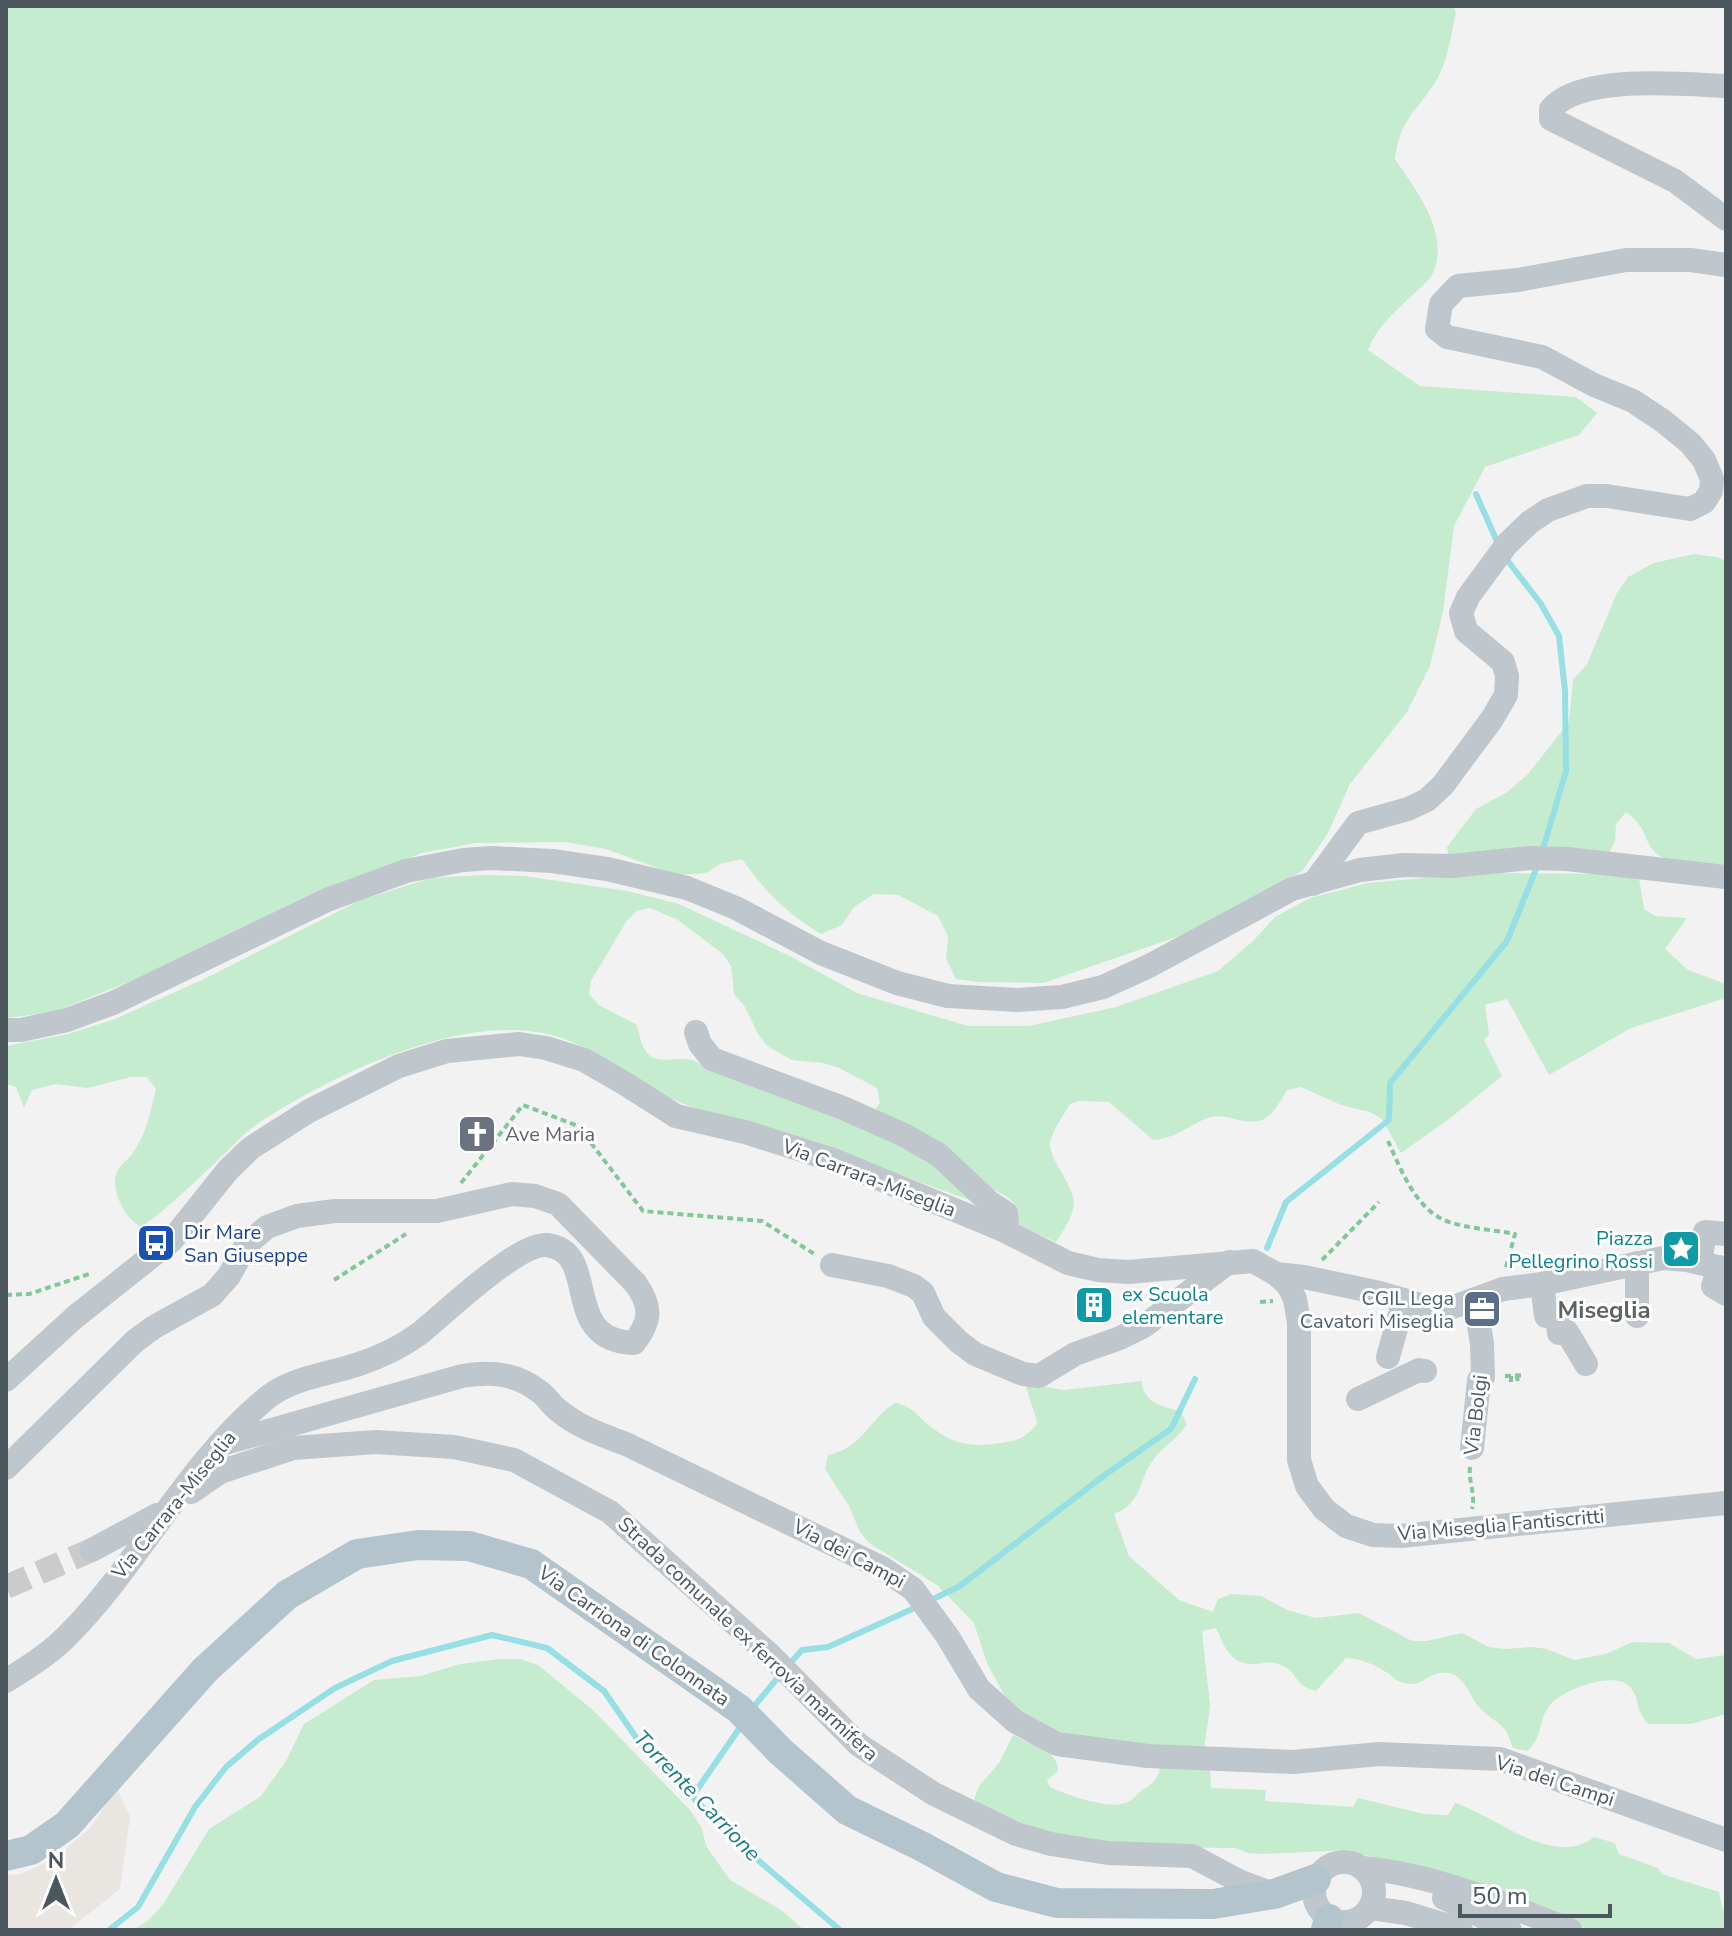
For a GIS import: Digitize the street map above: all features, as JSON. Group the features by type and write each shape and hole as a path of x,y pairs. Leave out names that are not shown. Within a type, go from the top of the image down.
{"main road":[{"name":"Via Carriona di Colonnata","path":"6,1856 31,1850 67,1825 205,1670 287,1595 357,1554 418,1545 469,1546 531,1564 739,1709 780,1751 847,1810 996,1887 1057,1903 1213,1904 1274,1894 1335,1913"}],"street":[{"path":"1726,86 1622,85 1588,88 1561,97 1551,109 1551,119 1675,181 1726,219"},
{"path":"1313,884 1358,823 1408,809 1427,800 1443,785 1506,695 1507,676 1503,662 1466,631 1461,613 1468,597 1507,544 1548,510 1578,499 1607,496 1690,509 1704,502 1711,491 1712,479 1704,460 1690,443 1663,421 1633,401 1594,385 1542,357 1447,337 1437,329 1441,304 1458,286 1518,280 1626,260 1690,260 1726,265"},
{"path":"6,1030 21,1030 67,1020 113,1003 327,900 406,871 463,860 552,861 607,869 674,885 736,908 821,953 897,983 948,996 1017,1000 1062,997 1103,987 1149,966 1292,889 1360,870 1404,865 1452,866 1530,858 1726,877"},
{"name":"Via Carrara-Miseglia","path":"696,1032 700,1044 712,1059 843,1108 904,1135 939,1155 966,1182 1006,1213 1008,1218 1003,1230"},
{"name":"Via Carrara-Miseglia","path":"6,1380 75,1317 172,1240 228,1170 251,1148 309,1111 399,1066 447,1051 519,1044 546,1048 584,1060 676,1116 745,1132 836,1161 1003,1230 1068,1263 1098,1270 1128,1272 1253,1261 1282,1279 1304,1277 1380,1293 1431,1308 1453,1307 1503,1289 1542,1284 1641,1262"},
{"name":"Via Carrara-Miseglia","path":"6,1468 135,1341 212,1295 229,1276 246,1245 267,1227 297,1216 335,1211 437,1211 512,1194 535,1196 558,1204 636,1284 648,1309 646,1328 634,1343 617,1343 603,1336 591,1322 578,1272 571,1261 557,1248 538,1245 485,1279 393,1351 299,1381 270,1395 220,1444 68,1635 6,1681"},
{"path":"1715,1233 1713,1286 1726,1294"},
{"path":"1637,1316 1641,1262 1663,1258 1715,1267"},
{"path":"832,1265 888,1276 914,1286 923,1293 934,1317 975,1354 1023,1374 1039,1376 1075,1354 1144,1326 1229,1262"},
{"name":"Via Miseglia Fantiscritti","path":"1282,1279 1295,1299 1299,1323 1299,1460 1307,1486 1324,1509 1346,1526 1373,1535 1401,1536 1726,1503"},
{"path":"1542,1284 1546,1316 1557,1317 1559,1333 1567,1332 1586,1364"},
{"path":"1388,1357 1404,1300"},
{"name":"Via Bolgi","path":"1472,1448 1476,1398 1479,1380 1483,1377 1475,1300"},
{"path":"1358,1399 1419,1370 1425,1371"},
{"name":"Via dei Campi","path":"220,1444 462,1376 487,1372 519,1378 586,1429 626,1444 758,1507 882,1568 913,1589 948,1637 979,1689 1016,1722 1057,1744 1148,1756 1293,1762 1379,1754 1500,1759 1726,1840"},
{"name":"Strada comunale ex ferrovia marmifera","path":"92,1550 164,1511 220,1472 293,1448 376,1442 454,1447 514,1460 610,1512 769,1654 859,1745 934,1794 1016,1834 1051,1844 1108,1853 1192,1856 1241,1882 1274,1894"},
{"name":"Via Carriona di Colonnata","path":"1461,1930 1406,1913 1335,1913 1321,1872 1337,1863 1387,1870 1497,1901 1570,1930"},
{"path":"1335,1913 1373,1900 1373,1882 1362,1868"},
{"path":"1387,1870 1510,1930"},
{"path":"1387,1870 1539,1930"}],"path":[{"path":"473,1168 523,1105 578,1126 643,1211 762,1221 832,1265"},
{"path":"1388,1141 1406,1180 1429,1212 1448,1222 1515,1234 1502,1281 1503,1289"},
{"path":"1320,1261 1379,1202"},
{"path":"334,1280 406,1234 415,1232 437,1211"},
{"path":"6,1295 29,1294 96,1272"},
{"path":"1511,1384 1514,1376 1518,1384"},
{"name":"Via Bolgi","path":"1469,1529 1468,1520 1475,1500 1469,1476 1472,1448"}],"shaded area":[{"path":"117,1788 130,1817 120,1889 68,1930 6,1930 6,1875 21,1874 55,1858 90,1828"}],"green space":[{"path":"6,6 1454,6 1456,13 1443,65 1436,81 1405,125 1395,159 1420,197 1434,226 1437,256 1434,271 1384,324 1368,350 1420,386 1576,397 1597,413 1579,435 1485,467 1454,526 1443,612 1430,666 1407,712 1350,784 1328,833 1303,870 1269,893 1206,927 1043,983 978,982 956,979 946,959 948,936 938,916 898,895 874,894 854,907 842,925 821,934 777,901 742,859 720,864 706,873 676,875 606,849 565,842 475,843 422,853 349,882 185,959 54,1012 6,1018"},
{"path":"1694,554 1726,561 1726,865 1689,863 1662,857 1652,848 1638,823 1626,812 1616,824 1615,841 1607,857 1449,859 1447,847 1476,809 1506,793 1528,774 1569,722 1573,680 1587,664 1617,593 1628,577 1654,563"},
{"path":"1480,873 1625,874 1639,878 1644,909 1655,916 1687,918 1665,949 1688,970 1726,984 1726,998 1631,1028 1549,1075 1507,999 1485,1005 1489,1034 1484,1040 1502,1076 1401,1153 1382,1119 1301,1087 1287,1090 1273,1112 1261,1120 1254,1122 1213,1116 1168,1137 1153,1140 1109,1102 1079,1101 1070,1104 1050,1144 1074,1205 1069,1221 1056,1242 1019,1226 1015,1204 986,1186 972,1201 829,1150 684,1104 577,1044 525,1031 486,1031 446,1038 404,1050 325,1085 254,1126 184,1192 141,1227 122,1207 115,1176 137,1147 147,1123 156,1089 147,1077 131,1077 87,1088 55,1084 32,1090 24,1108 16,1087 6,1084 6,1046 68,1034 115,1019 202,980 361,900 431,878 524,876 627,891 679,904 792,957 857,993 968,1026 1029,1026 1116,1007 1218,971 1275,917 1310,898 1368,883","holes":["650,908 678,920 723,954 731,966 734,994 767,1046 792,1060 839,1068 877,1088 880,1103 871,1114 711,1071 690,1060 654,1058 644,1048 637,1025 599,1005 589,994 591,981 626,922 636,911"]},
{"path":"1142,1381 1150,1399 1180,1411 1187,1424 1151,1463 1131,1503 1114,1514 1129,1556 1179,1600 1213,1612 1218,1599 1232,1594 1261,1596 1287,1610 1316,1618 1359,1613 1412,1641 1462,1633 1489,1647 1547,1649 1574,1660 1606,1654 1632,1642 1669,1643 1696,1659 1726,1655 1726,1714 1691,1724 1649,1724 1641,1714 1636,1696 1623,1682 1590,1683 1552,1703 1536,1740 1527,1751 1513,1748 1503,1727 1479,1707 1455,1675 1440,1673 1408,1684 1372,1664 1346,1658 1316,1691 1303,1686 1281,1665 1240,1662 1226,1648 1216,1628 1202,1631 1210,1706 1204,1750 1095,1741 1057,1731 1032,1720 1009,1704 987,1663 974,1623 937,1585 869,1543 860,1532 849,1506 825,1469 828,1455 857,1440 895,1403 909,1408 952,1440 989,1444 1021,1438 1037,1424 1026,1384 1064,1390"},
{"path":"520,1659 538,1665 594,1711 690,1810 702,1828 706,1846 730,1880 781,1910 804,1930 133,1930 149,1920 164,1903 209,1829 261,1796 286,1761 304,1724 374,1680 420,1676 460,1664"},
{"path":"1013,1735 1042,1748 1054,1758 1058,1771 1047,1780 1050,1787 1078,1798 1111,1805 1130,1801 1155,1780 1160,1766 1210,1768 1211,1788 1266,1790 1265,1801 1353,1807 1358,1798 1424,1814 1448,1815 1455,1803 1543,1843 1561,1847 1578,1845 1594,1837 1615,1843 1619,1854 1658,1868 1662,1874 1719,1892 1722,1907 1726,1909 1726,1930 1589,1930 1537,1909 1349,1850 1262,1854 1235,1848 1140,1847 1034,1831 983,1812 974,1799 979,1786 999,1763"}],"waterway":[{"path":"1476,494 1499,546"},
{"path":"1504,556 1541,604 1559,636 1565,691 1566,771 1542,852"},
{"path":"1267,1248 1286,1202 1389,1120 1390,1083 1507,941 1539,862"},
{"path":"929,1601 960,1586 1106,1474 1171,1429 1195,1379"},
{"path":"787,1667 802,1650 828,1647 919,1606"},
{"name":"Torrente Carrione","path":"109,1930 138,1907 195,1807 226,1767 259,1739 335,1688 392,1661 492,1635 547,1648 604,1691 642,1746 739,1844 840,1930"},
{"path":"751,1710 780,1675"},
{"path":"692,1797 741,1726"}],"tunnel":[{"path":"6,1587 92,1550"}],"place":[{"name":"Ave Maria","path":"477,1134"},
{"name":"Dir Mare San Giuseppe","path":"156,1243"},
{"name":"Piazza Pellegrino Rossi","path":"1681,1249"},
{"name":"ex Scuola elementare","path":"1094,1305"},
{"name":"CGIL Lega Cavatori Miseglia","path":"1482,1309"}],"district":[{"name":"Miseglia","path":"1604,1310"}]}
